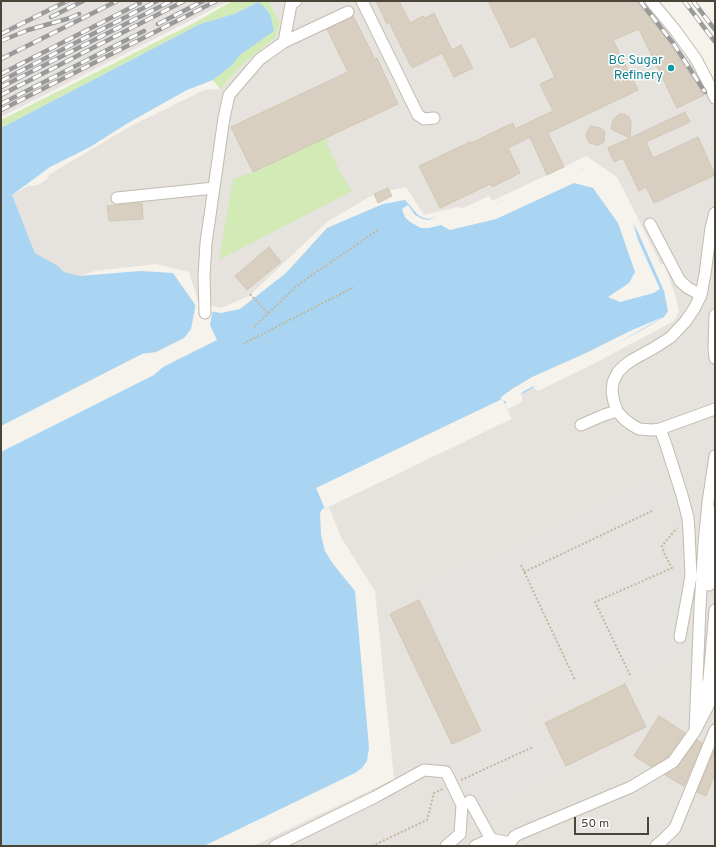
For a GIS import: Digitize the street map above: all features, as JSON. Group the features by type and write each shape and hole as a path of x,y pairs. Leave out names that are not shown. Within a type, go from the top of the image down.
{"street":[{"path":"362,1 418,115 424,119 434,118"},
{"path":"651,1 675,30 696,60 715,98"},
{"path":"656,1 698,58 715,88"},
{"path":"284,42 294,2"},
{"path":"205,313 204,276 206,243 224,118 229,95 260,59 284,42 348,12"},
{"path":"117,198 214,188"},
{"path":"715,213 701,294 694,309 677,331 664,342 632,360 618,372 613,382 612,392 618,411 624,419 639,429 660,429 715,409"},
{"path":"650,224 680,281 688,288 701,294"},
{"path":"715,315 715,358"},
{"path":"581,425 604,415 618,411"},
{"path":"660,429 688,518 691,576 680,637"},
{"path":"695,731 704,543 715,456"},
{"path":"695,731 700,706 715,510"},
{"path":"700,706 704,700 708,679 715,610"},
{"path":"475,846 491,839 509,845 519,834 624,790 673,762 695,731 715,689"},
{"path":"656,846 675,828 715,730"},
{"path":"275,846 374,797 424,770 446,772 462,804 460,834 446,846"},
{"path":"470,801 491,839"}],"path":[{"path":"254,327 299,284 378,230"},
{"path":"244,344 354,287"},
{"path":"250,294 268,313"},
{"path":"524,572 652,511"},
{"path":"630,675 595,602 672,568 662,546 677,528"},
{"path":"521,565 575,680"}],"shaded area":[{"path":"1,1 229,1 1,117"},
{"path":"269,1 638,1 671,42 694,66 713,103 715,110 714,846 253,846 394,779 375,591 342,539 329,508 325,509 503,399 508,409 522,402 522,394 533,388 538,391 595,363 674,321 679,312 675,294 664,264 661,265 617,177 586,156 492,201 489,196 463,208 457,207 424,215 406,187 386,191 369,197 327,222 249,296 221,308 198,301 189,272 156,264 95,271 80,276 64,272 58,266 35,253 12,195 28,186 38,185 47,179 50,174 131,126 204,90 220,89 243,64 275,38 280,23"},
{"path":"656,480 664,498 660,505 647,512 660,538 657,541 670,568 677,565 685,582 673,637 680,651 608,685 601,671 483,727 419,592"},
{"path":"523,714 552,773 478,809 458,769 448,774 438,755"}],"green space":[{"path":"232,1 269,1 280,23 275,38 243,64 220,89 213,80 231,66 240,55 258,2 234,14 200,24 1,128 1,120 196,22"},
{"path":"329,137 327,144 340,172 352,191 219,260 233,179 253,172"}],"water":[{"path":"258,2 270,14 274,31 240,55 231,66 213,80 187,90 128,123 90,147 50,167 12,195 35,253 58,266 64,272 80,276 140,271 173,273 198,309 221,313 240,309 286,273 327,228 383,204 405,200 418,215 429,219 445,214 488,207 571,172 582,169 601,174 612,182 637,230 664,291 668,311 664,317 593,357 536,384 533,388 522,394 508,398 505,405 512,419 325,509 329,545 338,563 359,586 375,766 227,846 1,846 1,128 200,24 234,14"}],"pier":[{"path":"590,169 610,179 632,218 638,240 660,289 654,293 620,302 608,297 629,283 635,272 618,223 593,188 574,183 496,219 450,230 441,225 421,228 410,222 405,217 402,209 408,205 415,215 429,220 447,212 475,206 496,204 523,190 570,170"},
{"path":"196,303 199,307 213,309 210,325 217,340 163,367 154,375 1,452 1,426 142,354 156,352 184,338 191,329"},
{"path":"663,317 594,357 524,391 516,398 509,400 508,403 503,400 512,419 325,509 316,488 502,399 500,398 532,377"},
{"path":"323,508 327,511 332,537 331,545 339,561 343,561 363,590 367,605 377,767 372,773 362,779 232,846 204,846 355,773 362,768 367,761 369,748 355,591 333,564 325,551 321,535 320,513"}],"building":[{"path":"376,1 399,1 410,23 423,16 425,18 434,13 452,50 461,45 473,68 454,77 442,53 412,68 389,22 387,24"},
{"path":"488,1 637,1 659,28 704,95 677,108 639,29 613,40 638,90 548,133 564,167 547,175 530,137 508,148 520,173 492,187 490,184 440,208 419,166 513,123 515,129 553,111 540,84 555,77 535,36 511,48"},
{"path":"353,16 375,59 377,58 398,104 253,172 231,127 348,72 327,29"},
{"path":"685,112 690,122 646,142 653,158 698,137 715,175 654,203 646,187 639,191 623,158 614,162 608,148"},
{"path":"619,114 624,114 629,117 631,123 630,138 611,129 613,120"},
{"path":"591,126 600,128 605,132 604,142 599,145 588,141 586,135"},
{"path":"388,188 392,196 378,203 374,194"},
{"path":"142,203 143,219 109,221 107,206"},
{"path":"269,247 281,262 247,290 235,276"},
{"path":"419,600 481,731 452,744 390,614"},
{"path":"625,684 646,727 566,766 545,723"},
{"path":"659,716 685,733 668,757 652,767 634,756"},
{"path":"697,740 702,743 684,786 665,775 678,766"},
{"path":"715,749 715,774 706,796 697,792"}],"railway":[{"path":"1,34 67,1"},
{"path":"51,17 83,1"},
{"path":"1,59 117,1"},
{"path":"1,81 157,1"},
{"path":"1,87 171,1"},
{"path":"1,95 184,1"},
{"path":"158,24 203,1"},
{"path":"1,110 216,1"},
{"path":"640,1 673,43 705,92"},
{"path":"684,1 715,42"},
{"path":"693,1 715,30"},
{"path":"1,74 140,3"},
{"path":"1,41 28,30 79,14"},
{"path":"1,104 144,31"}],"place":[{"name":"BC Sugar Refinery","path":"671,68"}]}
